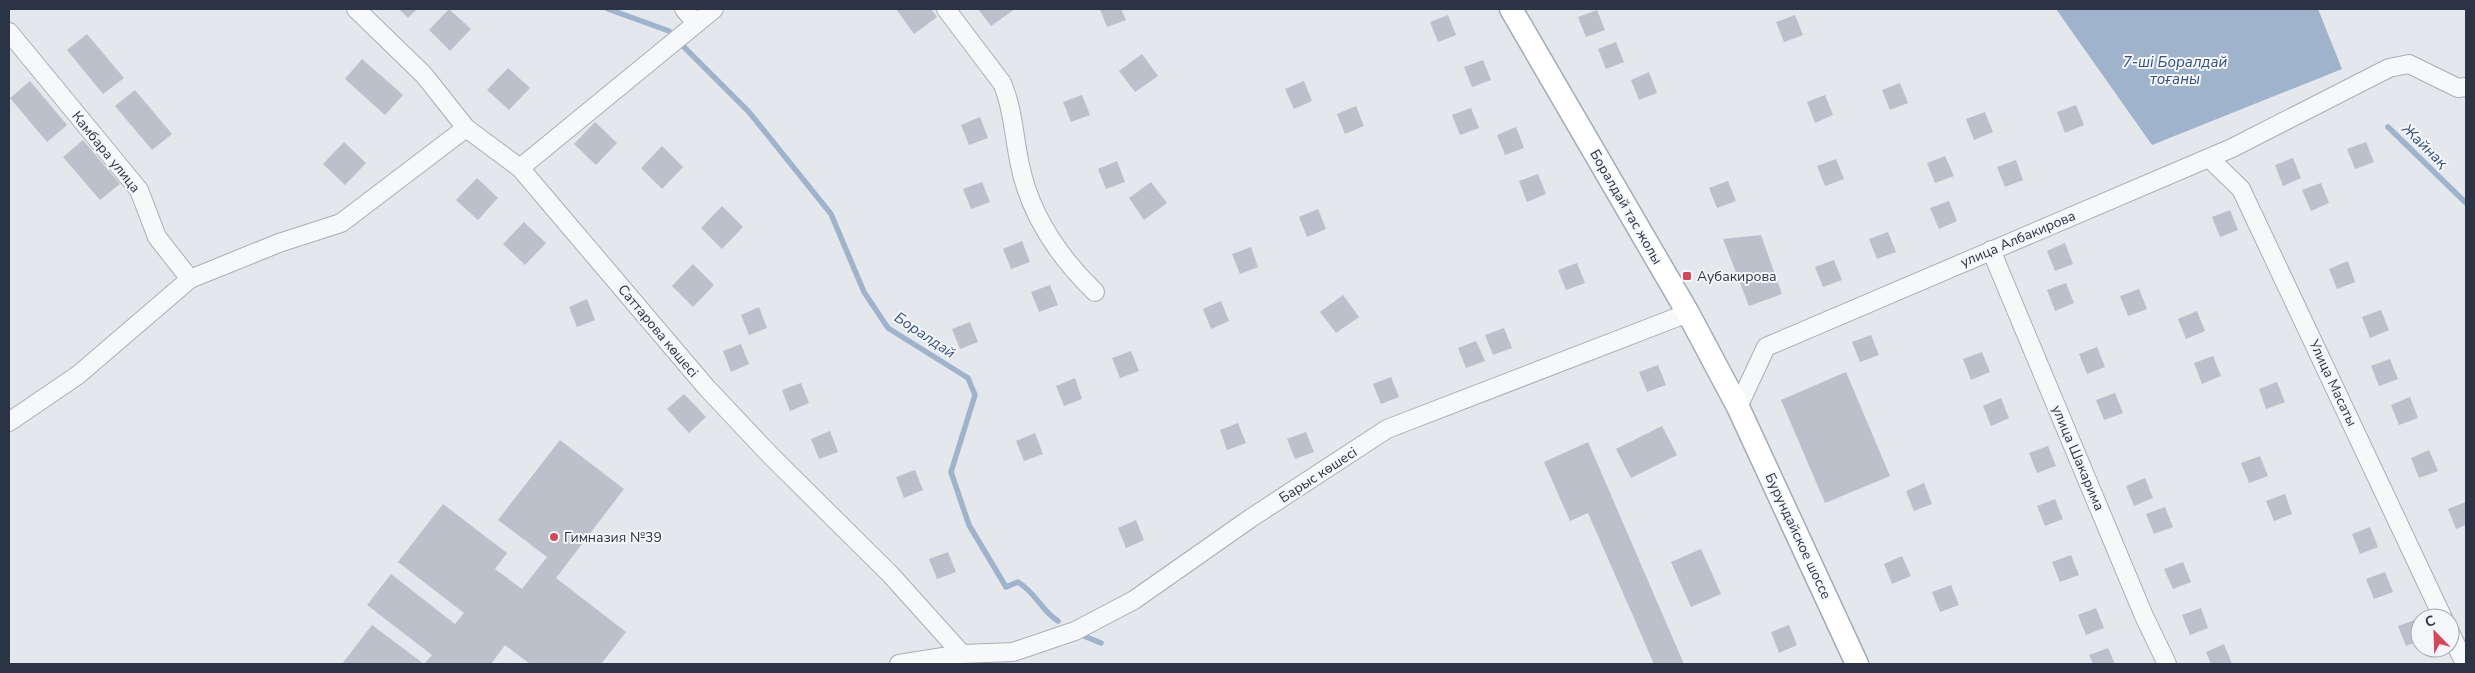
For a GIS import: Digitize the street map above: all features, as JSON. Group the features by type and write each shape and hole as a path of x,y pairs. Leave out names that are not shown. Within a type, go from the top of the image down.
{"main road":[{"name":"Боралдай тас жолы","path":"1511,9 1688,313 1738,407"},
{"name":"Бурундайское шоссе","path":"1738,407 1857,664"}],"street":[{"name":"Саттарова көшесі","path":"356,9 424,75 466,128 520,168 706,387 891,575 962,654"},
{"path":"684,9 696,22"},
{"path":"520,168 714,9"},
{"path":"946,9 1005,89 1020,166 1030,201 1038,220 1074,272 1095,292"},
{"name":"Камбара улица","path":"9,32 139,190 158,237 190,279"},
{"name":"улица Албакирова","path":"1738,407 1766,347 2209,158 2389,68 2409,64 2458,88 2466,87"},
{"path":"9,422 78,375 190,279 278,243 341,222 466,128"},
{"name":"Улица Масаты","path":"2209,158 2241,189 2438,608"},
{"name":"улица Шакарима","path":"1991,250 2144,616 2167,664"},
{"name":"Барыс көшесі","path":"899,664 962,654 1013,652 1074,631 1134,600 1251,518 1387,429 1688,313"}],"water":[{"name":"7-ші Боралдай тоғаны","path":"2056,9 2318,9 2342,69 2152,145"}],"building":[{"path":"399,9 417,9 408,18"},
{"path":"449,9 471,29 450,51 429,30"},
{"path":"896,9 931,9 937,17 914,34"},
{"path":"978,9 1015,9 991,26"},
{"path":"1100,9 1121,9 1126,20 1107,27"},
{"path":"1597,10 1605,30 1586,37 1578,17"},
{"path":"1448,15 1456,35 1438,42 1430,22"},
{"path":"1795,15 1803,35 1784,42 1776,22"},
{"path":"87,34 124,78 103,94 67,50"},
{"path":"1616,42 1624,62 1606,69 1598,49"},
{"path":"1142,54 1158,76 1135,92 1119,71"},
{"path":"362,59 403,95 385,115 345,79"},
{"path":"1483,60 1491,80 1472,87 1464,67"},
{"path":"508,68 530,88 509,110 487,90"},
{"path":"1649,72 1657,93 1639,100 1631,80"},
{"path":"30,81 67,125 47,142 10,98"},
{"path":"1304,81 1312,101 1294,109 1285,89"},
{"path":"1900,83 1908,103 1890,110 1882,90"},
{"path":"135,90 172,134 152,150 115,106"},
{"path":"1082,95 1090,115 1071,122 1063,102"},
{"path":"1825,95 1833,115 1815,123 1807,102"},
{"path":"2076,105 2084,125 2065,133 2057,112"},
{"path":"1356,106 1364,126 1345,134 1337,114"},
{"path":"1471,108 1479,128 1460,135 1452,115"},
{"path":"1985,112 1993,132 1974,140 1966,119"},
{"path":"980,117 988,138 969,145 961,125"},
{"path":"595,122 617,143 596,165 574,144"},
{"path":"1516,127 1524,148 1505,155 1497,135"},
{"path":"83,140 120,184 100,200 63,157"},
{"path":"344,142 366,163 345,185 323,164"},
{"path":"2366,142 2374,162 2355,169 2347,149"},
{"path":"662,146 683,167 662,189 641,168"},
{"path":"1945,156 1954,176 1935,183 1927,163"},
{"path":"2293,158 2301,178 2283,186 2275,165"},
{"path":"1836,159 1844,179 1825,186 1817,166"},
{"path":"2016,160 2023,180 2005,187 1997,167"},
{"path":"1117,161 1125,182 1106,189 1098,169"},
{"path":"1538,174 1546,194 1527,202 1519,181"},
{"path":"477,178 498,198 478,220 456,200"},
{"path":"1728,181 1736,201 1717,208 1709,188"},
{"path":"982,182 990,202 971,209 963,189"},
{"path":"1151,182 1167,203 1144,220 1129,198"},
{"path":"2321,183 2329,203 2311,211 2302,190"},
{"path":"1949,201 1957,221 1939,229 1930,208"},
{"path":"722,206 743,227 722,249 701,228"},
{"path":"1318,209 1326,229 1307,237 1299,217"},
{"path":"2230,210 2238,230 2220,237 2212,217"},
{"path":"524,222 546,243 525,265 503,244"},
{"path":"1888,232 1896,252 1877,259 1869,239"},
{"path":"1761,235 1782,294 1749,306 1723,239"},
{"path":"1022,241 1030,262 1011,269 1003,249"},
{"path":"2065,243 2073,264 2055,271 2047,251"},
{"path":"1251,247 1258,267 1240,274 1232,254"},
{"path":"1834,260 1842,280 1823,287 1815,267"},
{"path":"2348,261 2355,282 2337,289 2329,269"},
{"path":"1577,263 1585,283 1566,290 1558,270"},
{"path":"693,264 714,285 693,307 672,286"},
{"path":"2066,283 2074,303 2055,311 2047,290"},
{"path":"1050,285 1058,305 1039,312 1031,292"},
{"path":"2139,289 2147,309 2128,316 2120,296"},
{"path":"1343,295 1359,317 1336,333 1320,312"},
{"path":"587,299 595,320 577,327 569,307"},
{"path":"1221,301 1229,321 1211,329 1203,309"},
{"path":"759,307 767,328 749,335 741,315"},
{"path":"2381,310 2389,330 2370,338 2362,317"},
{"path":"2197,311 2205,331 2186,339 2178,319"},
{"path":"970,322 978,342 960,349 952,329"},
{"path":"1504,328 1512,348 1493,355 1485,335"},
{"path":"1871,335 1879,355 1860,362 1852,342"},
{"path":"1476,341 1485,361 1466,368 1458,348"},
{"path":"741,344 749,364 731,372 723,351"},
{"path":"2097,347 2105,367 2087,374 2079,354"},
{"path":"1131,351 1139,371 1120,378 1112,358"},
{"path":"1982,352 1990,372 1971,380 1963,359"},
{"path":"2213,356 2221,376 2202,384 2194,363"},
{"path":"2390,359 2398,379 2379,386 2371,366"},
{"path":"1658,365 1666,385 1647,392 1639,372"},
{"path":"1846,372 1890,476 1825,503 1781,400"},
{"path":"1391,377 1399,397 1381,404 1373,384"},
{"path":"1075,378 1082,399 1064,406 1056,386"},
{"path":"2277,382 2285,402 2266,409 2259,389"},
{"path":"801,383 809,403 790,411 782,390"},
{"path":"2115,393 2123,413 2104,420 2096,400"},
{"path":"684,394 706,417 689,433 667,409"},
{"path":"2410,397 2418,418 2399,425 2391,405"},
{"path":"2001,398 2009,418 1991,426 1983,406"},
{"path":"1238,423 1246,443 1227,450 1220,430"},
{"path":"1662,426 1677,455 1631,478 1616,449"},
{"path":"830,431 838,452 819,459 811,439"},
{"path":"1306,432 1314,452 1295,459 1287,439"},
{"path":"1035,433 1043,454 1024,461 1016,441"},
{"name":"Гимназия №39","path":"560,440 624,489 556,578 626,632 601,664 530,664 505,645 491,664 424,664 432,655 367,605 391,574 455,624 464,613 398,562 443,504 507,553 495,569 522,589 547,557 498,520"},
{"path":"1588,442 1684,664 1654,664 1588,513 1570,521 1544,462"},
{"path":"2048,446 2056,466 2037,473 2029,453"},
{"path":"2429,450 2438,471 2419,478 2411,458"},
{"path":"2260,456 2268,476 2249,483 2241,463"},
{"path":"915,470 923,490 904,498 896,477"},
{"path":"2145,478 2153,498 2134,506 2126,486"},
{"path":"1924,483 1932,504 1914,511 1906,491"},
{"path":"2285,494 2292,514 2274,521 2266,501"},
{"path":"2055,499 2063,519 2045,526 2037,506"},
{"path":"2466,502 2466,525 2456,529 2448,509"},
{"path":"2165,507 2173,527 2154,534 2146,514"},
{"path":"1136,520 1144,540 1126,548 1118,528"},
{"path":"2370,527 2378,547 2360,554 2352,534"},
{"path":"1701,549 1721,594 1691,607 1671,562"},
{"path":"948,552 956,572 937,579 929,559"},
{"path":"2071,555 2079,575 2060,582 2052,562"},
{"path":"1902,556 1911,576 1892,584 1884,564"},
{"path":"2183,562 2191,582 2173,589 2164,569"},
{"path":"2385,572 2393,592 2374,599 2366,579"},
{"path":"1951,585 1959,605 1940,612 1932,592"},
{"path":"2096,608 2104,628 2086,635 2078,615"},
{"path":"2201,608 2208,628 2190,635 2182,615"},
{"path":"2410,622 2410,645 2406,646 2398,626"},
{"path":"372,625 424,664 342,664"},
{"path":"1789,625 1797,645 1779,653 1771,632"},
{"path":"2224,644 2232,664 2211,664 2206,652"},
{"path":"2108,648 2115,664 2093,664 2089,655"}],"waterway":[{"name":"Боралдай","path":"608,9 669,31"},
{"name":"Боралдай","path":"683,46 749,112 831,214 864,292 888,328 968,378 975,395 951,472 969,525 1006,587 1018,582 1058,621"},
{"name":"Жайнақ","path":"2388,127 2466,203"},
{"name":"Боралдай","path":"1084,636 1101,643"}],"place":[{"name":"Аубакирова","path":"1687,276"},
{"name":"Гимназия №39","path":"554,537"}]}
